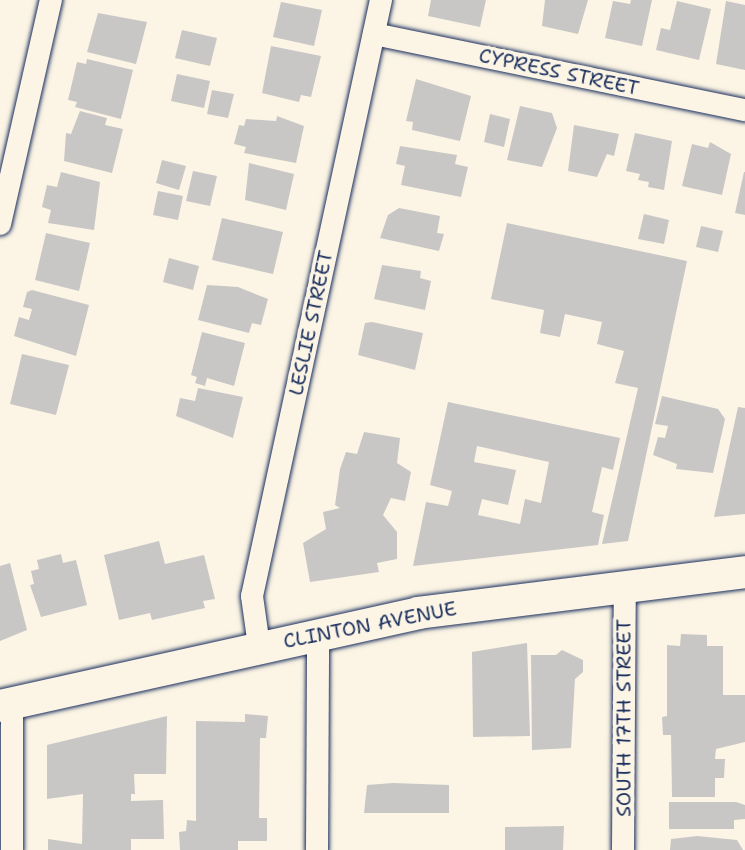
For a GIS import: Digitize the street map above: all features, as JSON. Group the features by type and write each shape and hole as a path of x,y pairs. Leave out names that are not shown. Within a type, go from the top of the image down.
{"main road":[{"name":"CLINTON AVENUE","path":"6,705 318,631 745,572"}],"street":[{"path":"0,224 51,0"},
{"name":"LESLIE STREET","path":"259,646 252,596 381,0"},
{"name":"CYPRESS STREET","path":"374,34 745,110"},
{"name":"SOUTH 17TH STREET","path":"623,850 625,587"},
{"path":"317,850 318,631"},
{"path":"6,705 12,850"}],"building":[{"path":"431,0 486,0 480,27 428,16"},
{"path":"545,0 588,0 578,34 542,26"},
{"path":"631,0 652,0 642,46 605,38 613,1 630,4"},
{"path":"677,1 711,9 699,60 656,50 661,28 670,30"},
{"path":"726,1 745,5 745,70 716,64"},
{"path":"281,2 322,10 314,46 273,37"},
{"path":"98,13 147,22 136,64 87,52"},
{"path":"182,30 217,38 210,66 175,58"},
{"path":"271,46 321,56 311,97 301,95 299,102 262,93"},
{"path":"87,59 133,70 121,119 75,107 77,102 68,100 77,62 86,64"},
{"path":"177,74 210,81 204,108 171,101"},
{"path":"416,79 471,96 460,141 412,130 413,122 406,121"},
{"path":"212,90 234,94 228,118 207,114"},
{"path":"520,106 552,113 557,128 542,167 507,160"},
{"path":"80,111 107,118 105,125 123,129 112,173 64,161 66,133 71,134"},
{"path":"490,114 510,119 504,147 484,142"},
{"path":"277,116 304,126 296,163 244,153 246,147 234,144 239,125 244,126 246,119 276,121"},
{"path":"574,125 619,134 614,156 607,154 597,177 568,171"},
{"path":"635,133 672,141 664,190 648,187 649,182 638,180 640,174 626,171"},
{"path":"710,142 731,154 722,195 682,186 692,144 708,148"},
{"path":"400,146 457,155 455,164 468,167 461,197 401,185 405,166 396,164"},
{"path":"162,160 186,166 179,190 156,183"},
{"path":"249,163 294,174 286,210 245,200"},
{"path":"193,171 217,176 210,206 186,201"},
{"path":"61,172 100,182 94,230 48,223 51,210 42,207 47,185 57,187"},
{"path":"745,172 745,215 735,213"},
{"path":"158,191 183,196 178,220 153,215"},
{"path":"399,208 440,216 437,233 444,234 439,251 380,238 388,215"},
{"path":"644,214 669,220 664,244 638,239"},
{"path":"222,218 283,232 273,274 212,260"},
{"path":"507,223 687,261 628,541 602,544 638,388 615,383 624,351 597,344 602,322 565,314 560,337 540,333 544,310 491,299"},
{"path":"701,226 723,231 718,252 696,247"},
{"path":"46,233 90,243 79,291 35,280"},
{"path":"169,258 199,266 193,290 163,282"},
{"path":"382,265 421,271 420,278 431,281 425,310 374,299"},
{"path":"207,285 238,287 268,299 261,325 252,323 249,333 198,320"},
{"path":"32,290 89,305 76,356 14,336 19,317 29,320 32,309 23,307 27,292"},
{"path":"365,323 423,333 415,370 358,355"},
{"path":"202,332 245,343 234,386 207,378 205,386 195,383 197,377 191,375"},
{"path":"22,354 69,365 56,415 10,404"},
{"path":"198,388 243,397 233,438 176,416 180,398 195,401"},
{"path":"662,396 718,409 725,419 713,473 676,469 677,464 653,455 658,437 665,438 668,426 655,424"},
{"path":"448,402 620,438 613,470 602,467 592,512 604,515 598,545 413,566 426,502 448,506 452,491 430,485","holes":["477,446 549,462 541,503 525,499 520,524 478,515 482,499 508,505 516,470 474,462"]},
{"path":"738,407 745,408 745,514 714,517"},
{"path":"364,432 400,438 397,463 411,472 405,501 391,498 383,515 397,532 397,559 377,563 379,572 310,582 303,543 326,529 323,512 340,508 335,505 340,469 346,452 357,454"},
{"path":"159,541 165,564 204,555 215,599 203,601 205,608 152,620 150,613 119,620 104,555"},
{"path":"61,554 63,563 76,560 87,605 41,617 30,585 34,584 31,571 39,569 37,560"},
{"path":"10,563 27,630 0,641 0,566"},
{"path":"681,634 707,635 707,646 723,646 723,695 745,695 745,742 716,749 715,759 725,759 724,778 715,778 715,797 672,797 671,735 663,735 662,717 667,716 667,645 680,646"},
{"path":"527,643 530,736 473,737 472,652"},
{"path":"562,650 583,660 583,672 575,679 571,748 532,750 531,655 556,655"},
{"path":"245,714 268,716 266,738 260,738 259,818 267,818 267,841 238,841 238,850 180,850 179,832 186,831 187,820 196,821 196,721 245,722"},
{"path":"167,716 166,774 134,774 135,794 131,794 131,801 163,800 164,839 131,839 131,850 48,850 48,839 82,844 83,794 47,799 47,745"},
{"path":"367,785 449,785 449,813 364,813"},
{"path":"669,802 736,802 745,805 745,819 734,820 734,829 669,829"},
{"path":"564,826 563,850 505,850 505,827"},
{"path":"697,836 737,840 743,850 670,850 671,839"}]}
